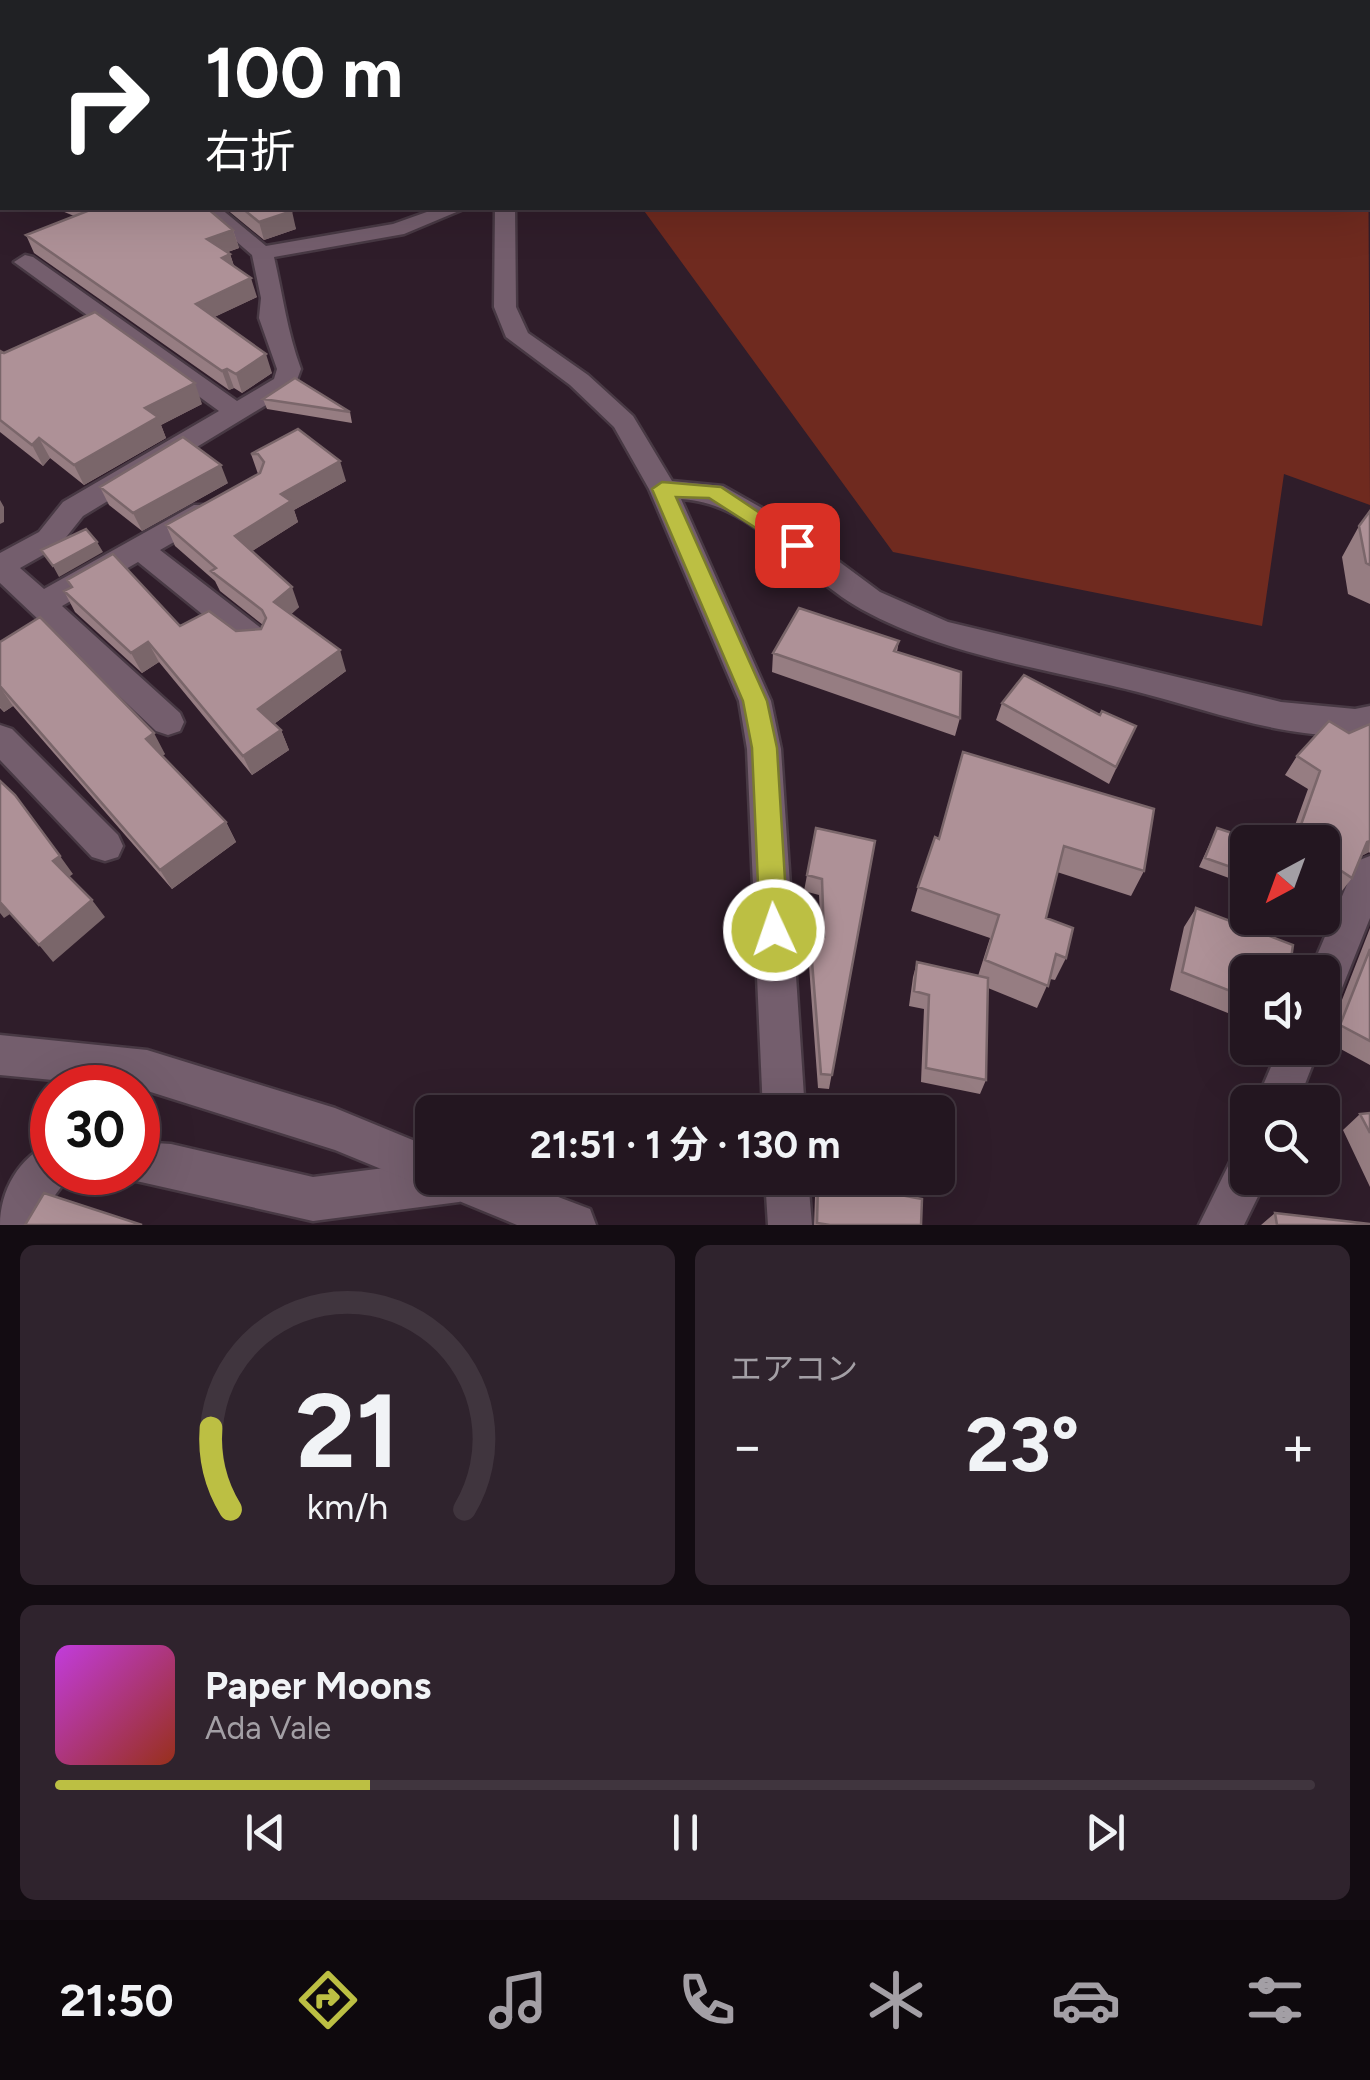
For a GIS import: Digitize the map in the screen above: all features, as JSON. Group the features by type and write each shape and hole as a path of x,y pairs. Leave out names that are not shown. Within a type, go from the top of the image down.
{"street":[{"path":"168,722 0,566 49,539 74,510 285,384 289,369 270,318 272,298 262,253 210,210"},
{"path":"262,253 396,230 451,210"},
{"path":"505,210 505,307 518,337 578,380 624,422 662,489 755,701 764,748 783,1095"},
{"path":"25,262 237,412"},
{"path":"662,489 713,492 774,527 869,600 941,632 1281,714 1355,722 1370,718"},
{"path":"41,604 222,502"},
{"path":"140,548 255,640"},
{"path":"0,738 105,846"},
{"path":"1336,955 1370,872"},
{"path":"0,1055 147,1070 335,1130 415,1163"},
{"path":"160,1164 313,1199 415,1182"},
{"path":"5,1225 30,1193"},
{"path":"497,1195 574,1225"},
{"path":"788,1195 790,1225"},
{"path":"1220,1225 1235,1195"}],"shaded area":[{"path":"643,210 1369,210 1370,505 1284,474 1262,626 893,552"}],"building":[{"path":"90,210 209,210 233,230 207,239 230,254 222,258 251,278 196,304 266,354 236,374 227,369 222,371 26,235"},
{"path":"244,210 292,211 259,222"},
{"path":"95,312 195,383 145,408 158,417 74,465 39,438 32,445 0,420 0,351 4,353"},
{"path":"295,378 350,412 263,399"},
{"path":"298,429 340,461 281,494 291,501 235,536 292,587 274,602 340,650 258,709 281,730 243,756 148,642 131,653 64,591 72,587 67,580 113,554 180,626 209,611 236,631 261,629 266,618 262,610 211,571 216,568 166,525 260,473 264,462 258,454 251,454"},
{"path":"183,437 221,465 133,513 100,487"},
{"path":"1370,511 1370,565 1366,563 1359,526"},
{"path":"86,529 97,542 53,566 41,550"},
{"path":"799,608 899,641 894,651 961,672 960,718 773,653"},
{"path":"40,617 154,733 146,739 226,822 160,870 0,686 0,642"},
{"path":"1024,675 1100,715 1102,711 1136,726 1116,767 1002,703"},
{"path":"1329,721 1349,733 1370,724 1370,841 1352,878 1340,870 1340,825 1301,825 1320,771 1297,756"},
{"path":"963,752 1154,809 1144,871 1064,846 1046,918 1073,928 1066,958 1056,954 1048,986 985,960 999,915 918,887 935,837 939,839"},
{"path":"0,781 60,856 53,861 92,900 39,945 0,902"},
{"path":"816,828 875,841 832,1075 821,1074 810,936 824,937 822,879 807,875"},
{"path":"1217,828 1230,832 1230,867 1205,858"},
{"path":"1196,908 1230,921 1230,935 1267,935 1293,945 1292,955 1230,955 1230,991 1182,972"},
{"path":"1370,949 1370,1041 1340,1025"},
{"path":"917,962 988,978 986,1080 926,1068 929,995 914,991"},
{"path":"1370,1113 1370,1133 1360,1114"},
{"path":"43,1195 50,1195 142,1225 25,1225"},
{"path":"818,1195 900,1195 922,1199 921,1225 817,1223"},
{"path":"1275,1213 1370,1224 1370,1225 1277,1225"}],"route":[{"path":"774,930 764,748 755,701 662,489 713,492 797,545"}]}
